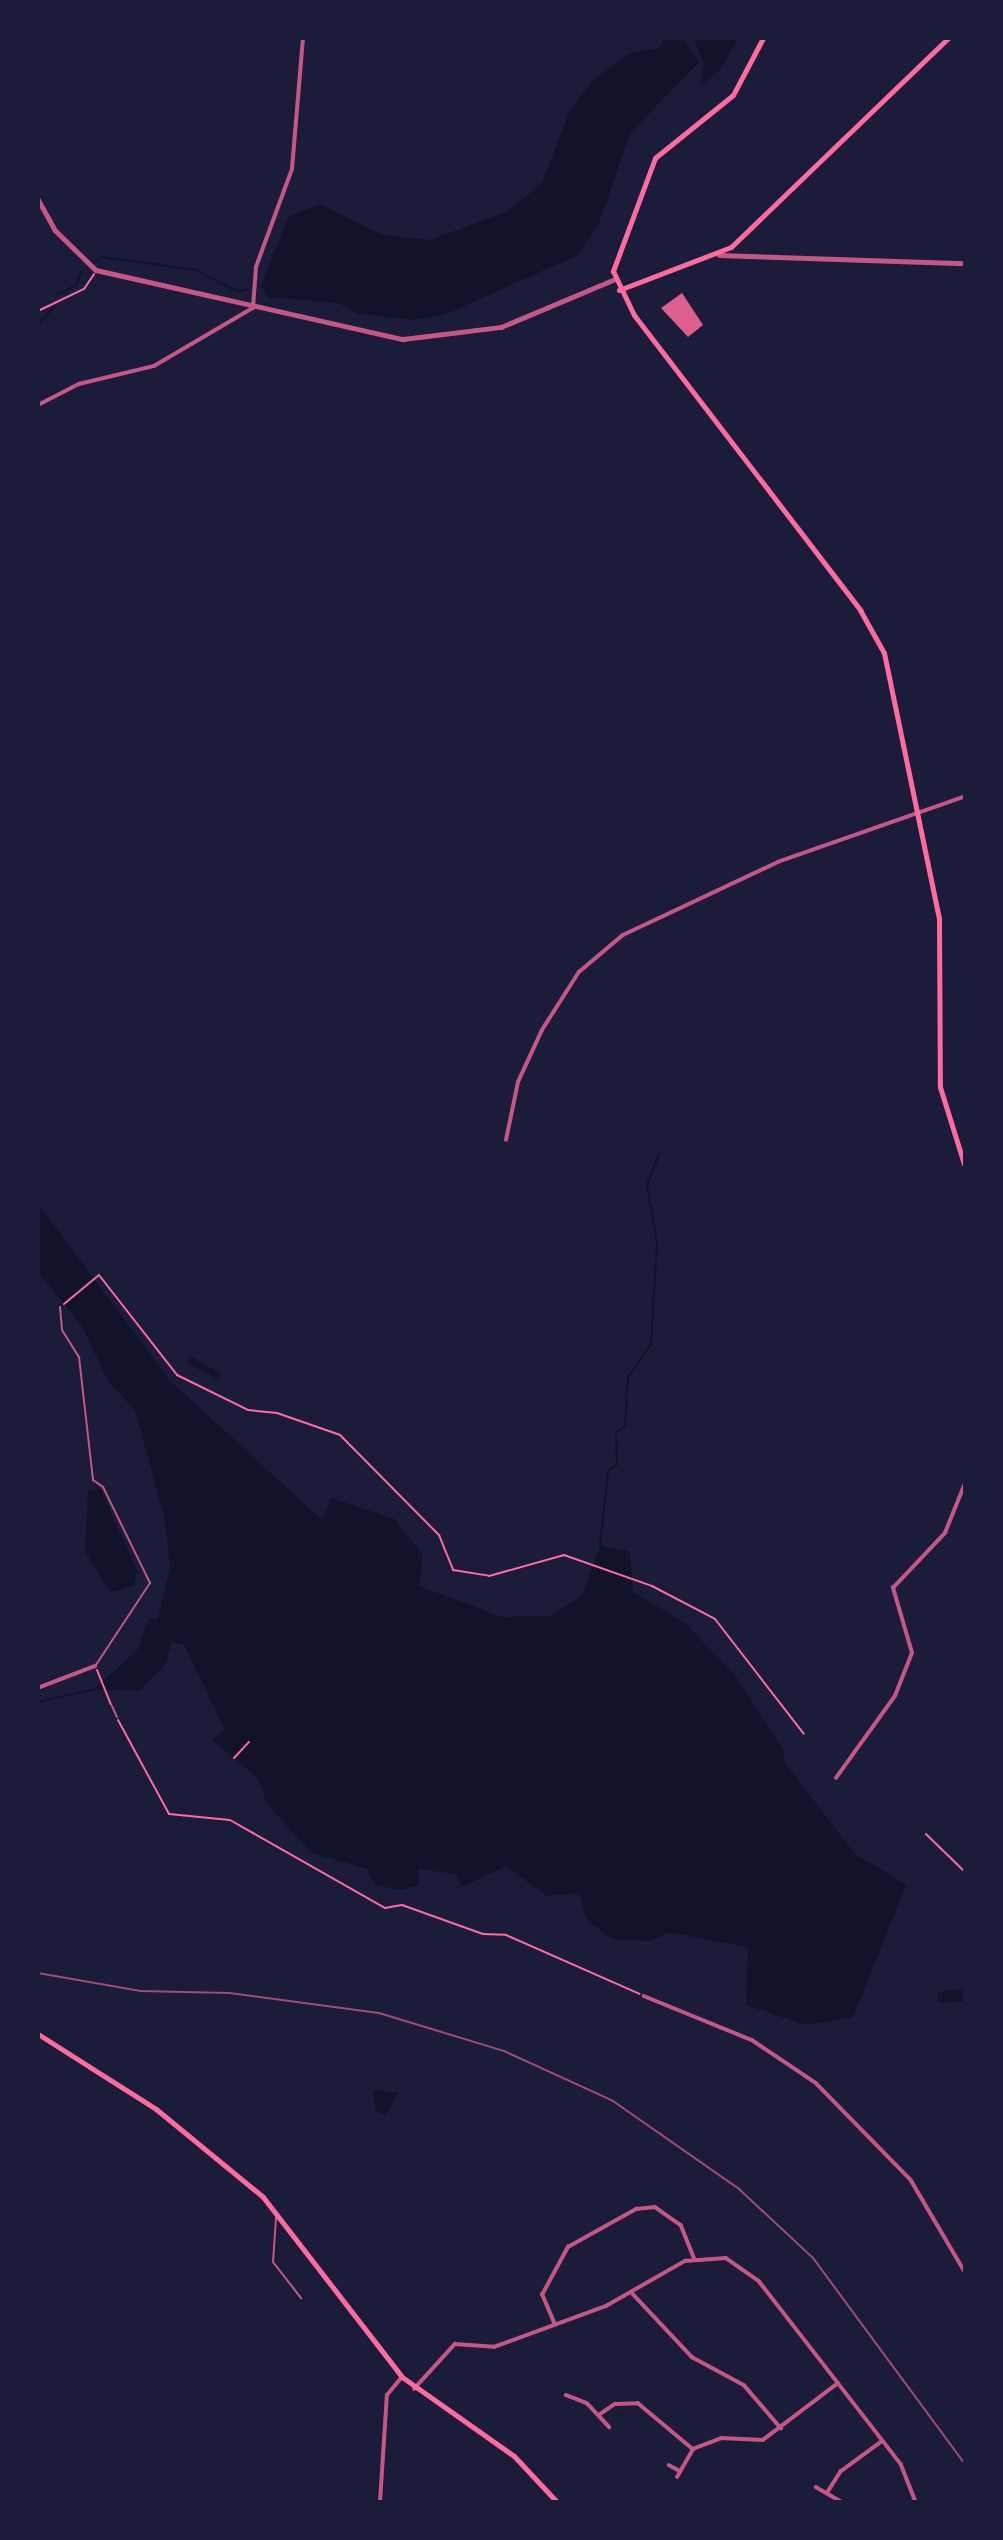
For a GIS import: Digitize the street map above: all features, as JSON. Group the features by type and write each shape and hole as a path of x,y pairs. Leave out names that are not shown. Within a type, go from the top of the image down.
{"main road":[{"path":"763,38 733,95 655,158 614,265 615,279 619,290 873,630 887,666 915,818 940,931 941,1098 964,1164"},
{"path":"619,290 719,255 948,38"},
{"path":"38,2034 156,2109 279,2215 402,2377 414,2389 514,2456 557,2501"}],"street":[{"path":"256,302 256,267 292,169 303,38"},
{"path":"38,199 62,239 96,270 256,302 403,339 501,327 615,279"},
{"path":"719,255 964,263"},
{"path":"38,405 79,384 154,366 256,302"},
{"path":"506,1140 518,1082 542,1030 579,972 623,935 778,862 915,818 964,797"},
{"path":"836,1778 895,1696 912,1653 910,1629 893,1588 945,1533 964,1486"},
{"path":"38,1688 96,1668"},
{"path":"644,1996 759,2043 816,2083 911,2180 964,2270"},
{"path":"555,2325 542,2295 568,2247 636,2209 655,2207 681,2225 694,2258"},
{"path":"414,2389 450,2346 494,2347 555,2325 632,2292 694,2258 726,2258 748,2270 838,2383 905,2472 916,2501"},
{"path":"632,2292 692,2357 744,2385 781,2428"},
{"path":"380,2501 387,2395 402,2377"},
{"path":"677,2477 693,2449 720,2438 763,2440 838,2383"},
{"path":"566,2395 599,2416 610,2427"},
{"path":"599,2416 615,2404 638,2403 693,2449"},
{"path":"827,2493 840,2472 882,2441"},
{"path":"668,2465 680,2471"},
{"path":"816,2487 842,2501"}],"lane":[{"path":"60,1307 62,1329 79,1357 93,1480 103,1487 150,1583 96,1668"},
{"path":"112,1706 117,1717"},
{"path":"279,2215 272,2222 273,2262 301,2298"}],"path":[{"path":"38,311 86,287 96,270"},
{"path":"60,1307 99,1275 177,1375 248,1410 277,1413 340,1434 439,1535 453,1570 489,1576 569,1556 652,1586 715,1619 804,1734"},
{"path":"96,1668 112,1706"},
{"path":"117,1717 169,1814 230,1820 385,1908 402,1905 483,1934 506,1935 644,1996"},
{"path":"234,1758 249,1742"},
{"path":"926,1833 964,1871"}],"shaded area":[{"path":"664,39 683,39 699,62 630,133 599,223 578,255 444,315 411,320 356,313 339,303 268,297 261,286 288,217 319,204 383,235 430,240 507,212 542,183 569,113 593,80 630,53 659,48"},
{"path":"694,39 738,39 720,70 700,86 704,64"},
{"path":"38,1204 169,1380 322,1520 331,1498 394,1519 423,1555 419,1586 502,1617 549,1616 582,1596 600,1546 630,1551 633,1592 685,1623 734,1674 782,1748 785,1763 854,1853 906,1885 853,2017 806,2025 746,2005 748,1947 668,1932 652,1941 612,1939 587,1920 579,1893 547,1896 506,1866 462,1887 456,1874 418,1869 419,1885 399,1890 374,1884 368,1869 312,1853 267,1804 258,1778 212,1740 225,1729 184,1645 172,1642 165,1665 139,1691 95,1689 138,1649 149,1618 158,1619 170,1567 164,1516 135,1410 108,1381 82,1326 39,1273"},
{"path":"190,1356 221,1374 218,1379 187,1363"},
{"path":"100,1488 137,1571 133,1586 110,1592 85,1551 88,1491"},
{"path":"373,2090 399,2093 385,2115 375,2110"}],"building":[{"path":"682,293 703,325 688,337 661,308"}],"waterway":[{"path":"93,263 102,257 196,270 236,291 248,289"},
{"path":"55,296 77,285 81,272"},
{"path":"38,324 54,307"},
{"path":"600,1546 608,1471 617,1464 616,1433 625,1425 628,1377 651,1344 657,1243 647,1185 660,1151"},
{"path":"38,1702 95,1689"},
{"path":"943,1997 964,1995"}],"railway":[{"path":"38,1973 140,1991 229,1993 379,2013 504,2051 613,2101 739,2189 813,2258 964,2463"}]}
